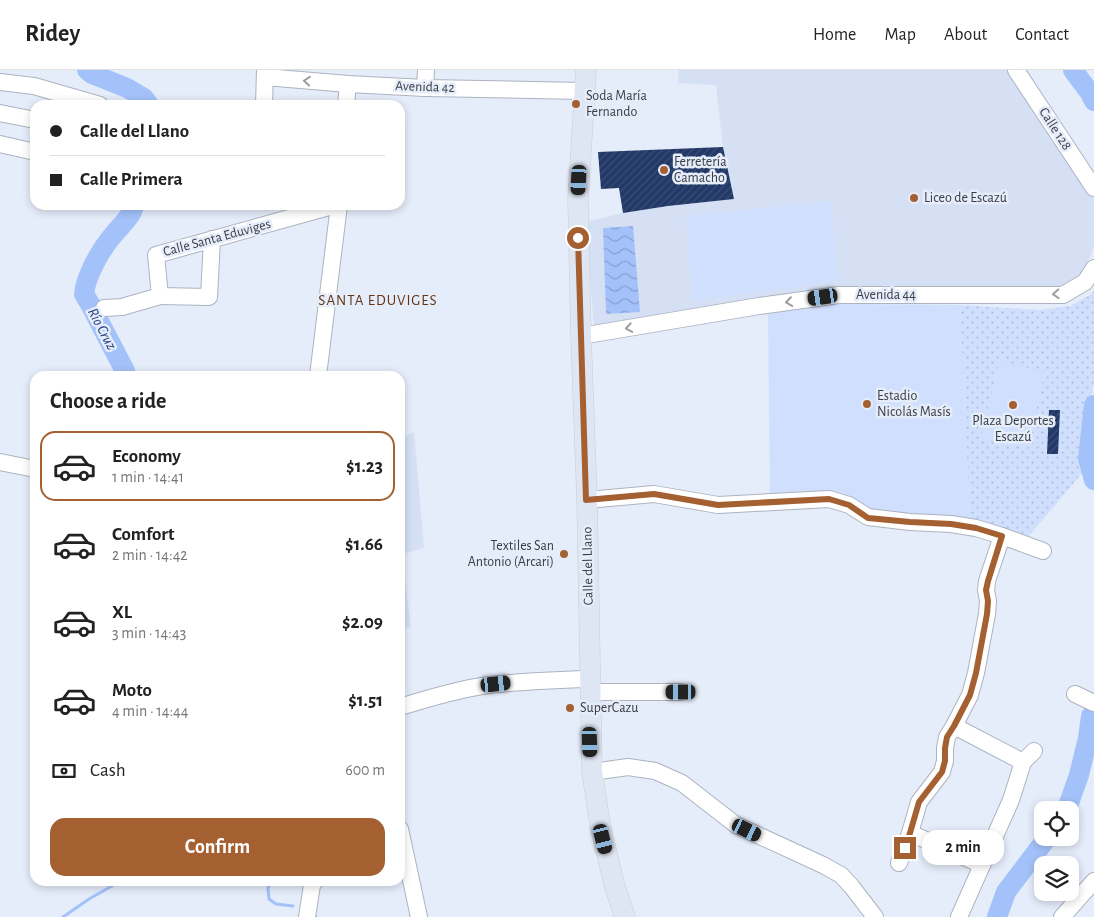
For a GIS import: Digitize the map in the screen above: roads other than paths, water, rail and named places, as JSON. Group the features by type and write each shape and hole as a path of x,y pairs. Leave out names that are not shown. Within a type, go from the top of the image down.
{"main road":[{"name":"Calle del Llano","path":"586,70 578,199 592,772 600,824 624,917"}],"street":[{"path":"425,88 426,70"},
{"name":"Calle 128","path":"1016,70 1094,188"},
{"path":"264,100 265,74"},
{"name":"Avenida 42","path":"265,74 348,84 425,88 584,91"},
{"path":"0,82 34,86 83,100"},
{"path":"346,100 348,84"},
{"path":"0,113 30,119"},
{"path":"0,144 30,151"},
{"name":"Calle Santa Eduviges","path":"160,296 156,255 319,210"},
{"path":"319,371 337,210"},
{"path":"104,308 122,307 160,296 209,297 212,239"},
{"name":"Avenida 44","path":"581,336 759,306 839,295 1063,295 1085,282 1094,268"},
{"path":"0,462 30,468"},
{"path":"586,500 654,494 718,505 829,499 849,505 868,518 951,524 976,528 1044,551"},
{"path":"899,863 919,802 942,772 947,737 970,695 987,614 988,601 986,590 1002,536"},
{"path":"405,706 480,686 528,681 681,692"},
{"path":"1075,694 1094,703"},
{"path":"954,726 1029,757 960,917"},
{"path":"592,772 628,767 655,771 682,783 736,825 841,875 875,917"},
{"path":"910,833 982,865"},
{"path":"405,852 419,917"},
{"path":"307,917 312,886"},
{"path":"1062,917 1090,891"}],"water":[{"path":"633,226 640,312 606,314 603,228"}],"waterway":[{"name":"Río Cruz","path":"87,70 92,74 127,88 145,100"},
{"path":"1073,70 1094,101"},
{"name":"Río Cruz","path":"125,371 84,294 91,271 99,255 132,210"},
{"path":"1094,405 1088,458 1094,480"},
{"path":"1070,801 1079,775 1091,716"},
{"path":"997,917 1006,892 1041,846"},
{"path":"63,917 112,886"},
{"path":"269,886 269,899 276,904 293,906"}],"place":[{"name":"Soda María Fernando","path":"576,104"},
{"name":"Ferretería Camacho","path":"664,170"},
{"name":"Liceo de Escazú","path":"914,198"},
{"name":"Estadio Nicolás Masís","path":"867,404"},
{"name":"Plaza Deportes Escazú","path":"1013,405"},
{"name":"Textiles San Antonio (Arcari)","path":"564,554"},
{"name":"SuperCazu","path":"570,708"}],"district":[{"name":"SANTA EDUVIGES","path":"378,300"}]}
